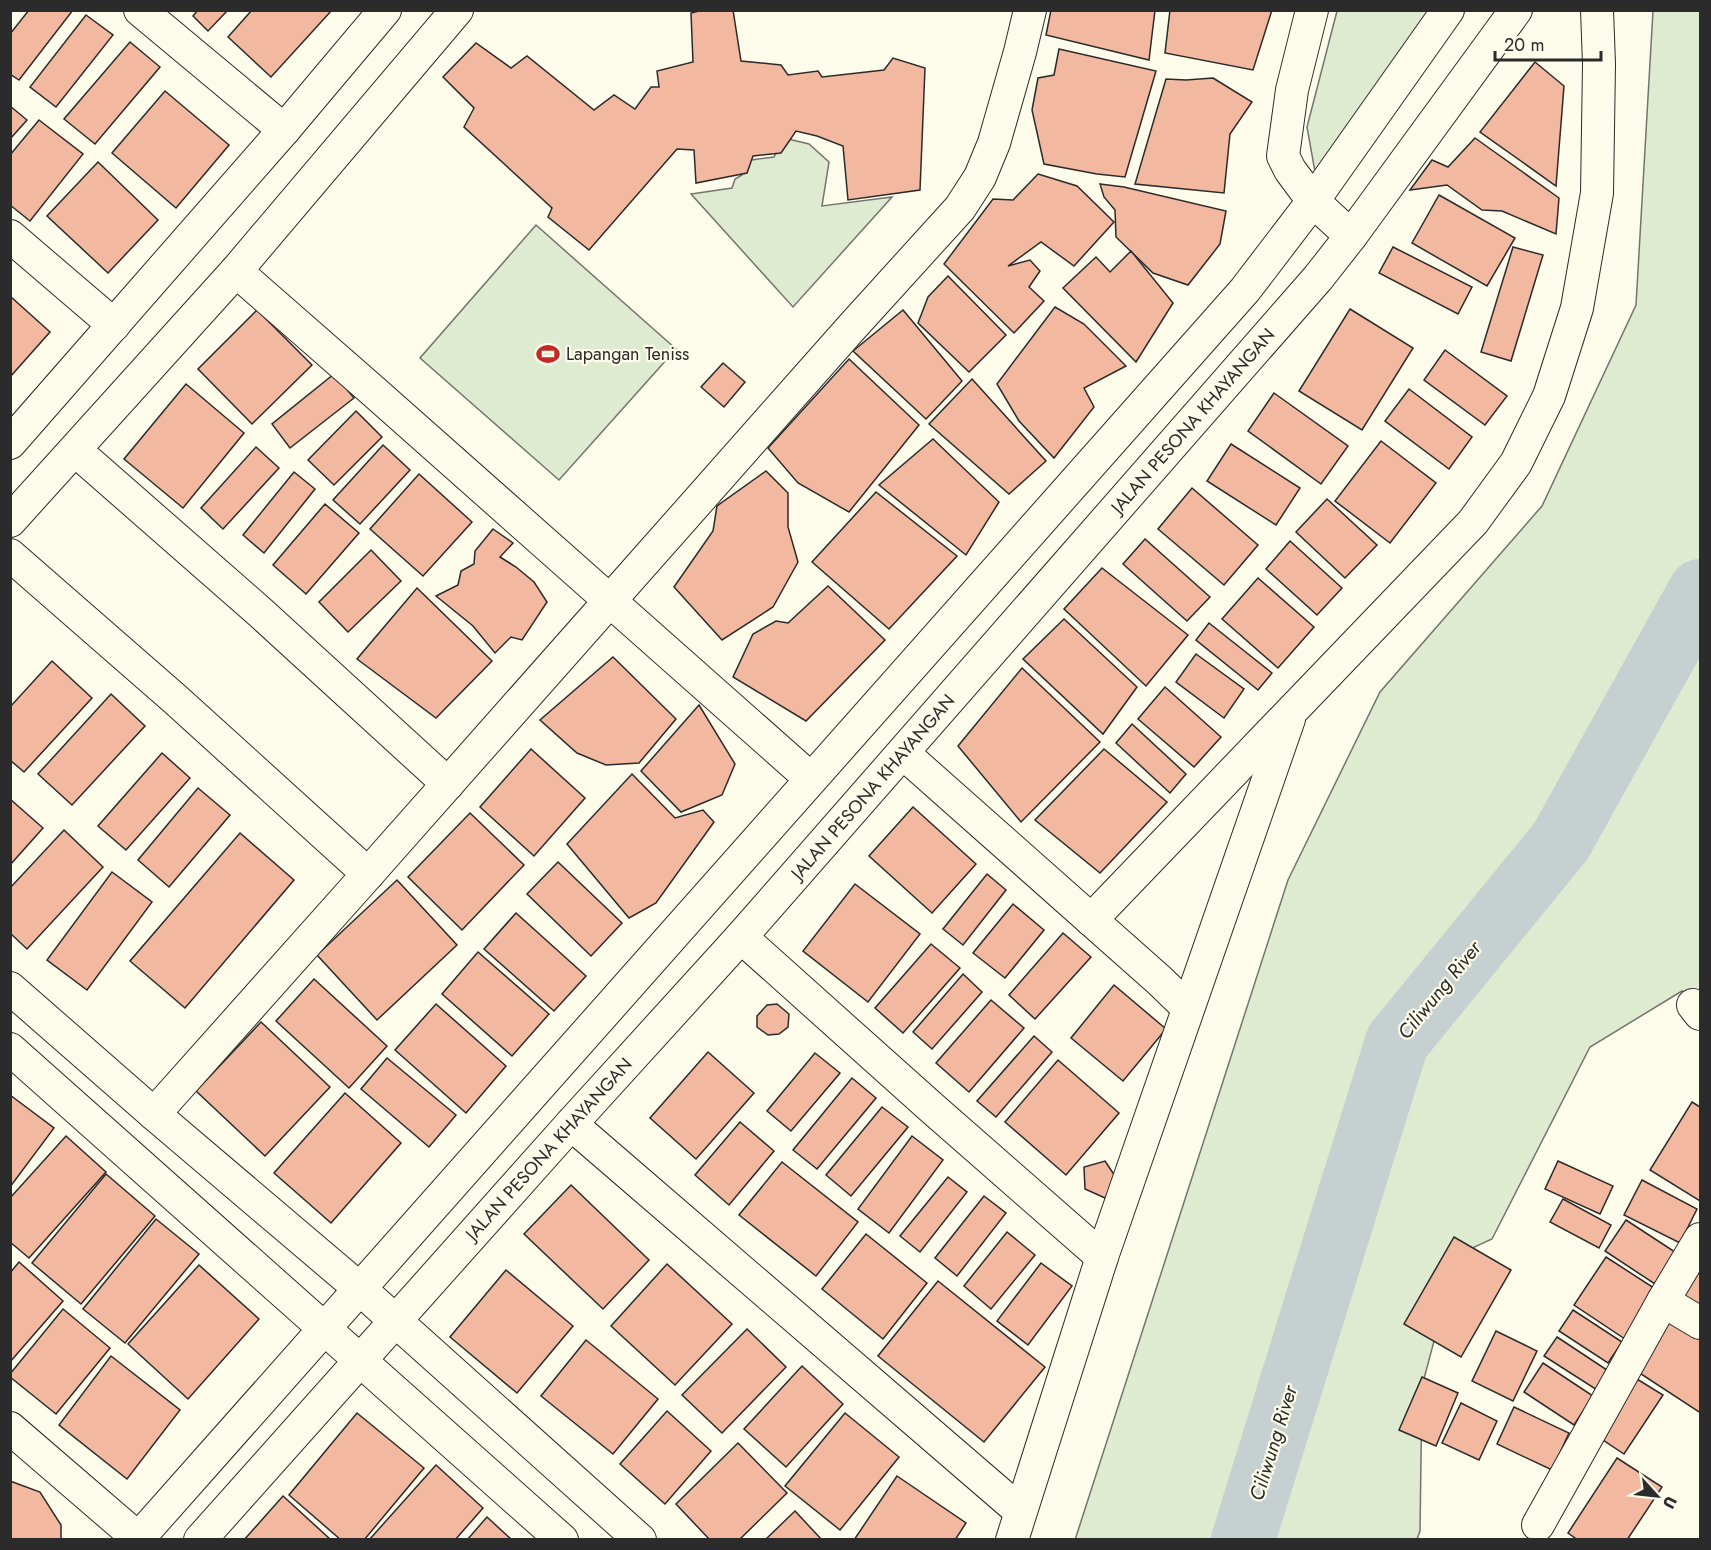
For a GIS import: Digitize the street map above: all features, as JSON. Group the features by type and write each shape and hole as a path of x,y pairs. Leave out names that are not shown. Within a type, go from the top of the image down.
{"street":[{"path":"140,10 284,130"},
{"path":"10,443 284,130 385,10"},
{"path":"10,521 236,271 457,10"},
{"path":"154,1114 960,208 980,177 994,142 1030,10"},
{"path":"1312,10 1292,90 1283,156 1290,170 1313,201 1351,236"},
{"path":"10,1428 139,1539 1245,290 1313,201 1448,10"},
{"name":"JALAN PESONA KHAYANGAN","path":"200,1539 741,937 1318,278 1516,10"},
{"path":"1091,920 1473,522 1516,463 1549,396 1577,308 1597,193 1599,64 1597,10"},
{"path":"10,236 114,325"},
{"path":"236,271 811,779"},
{"path":"75,450 269,621 448,784"},
{"path":"10,555 175,699 368,874"},
{"path":"571,1124 1016,1525 1101,1257 1293,710"},
{"path":"903,753 1188,1008"},
{"path":"741,937 1101,1257"},
{"path":"665,945 704,978"},
{"path":"10,988 360,1289 640,1539"},
{"path":"10,1049 562,1539"},
{"path":"1538,1525 1663,1301 1701,1239"},
{"path":"1663,1301 1701,1323"}],"green space":[{"path":"1337,11 1438,11 1317,183 1307,127"},
{"path":"1653,11 1700,11 1700,1004 1682,991 1590,1047 1492,1239 1457,1255 1422,1386 1420,1531 1417,1539 1075,1540 1288,880 1380,692 1542,506 1636,305"},
{"path":"784,138 809,144 829,162 822,206 892,197 793,307 691,194 732,188 735,179 742,175 744,161 774,157"},
{"name":"Lapangan Teniss","path":"536,225 676,349 559,480 420,358"}],"building":[{"path":"29,10 73,10 19,80 10,74 10,34"},
{"path":"198,10 228,10 208,31 193,16"},
{"path":"252,10 332,10 271,77 228,37"},
{"path":"703,10 733,10 741,61 781,65 788,75 818,71 822,77 884,70 893,58 925,68 920,190 848,200 843,146 796,131 781,153 753,156 747,173 696,183 694,150 677,149 589,250 548,217 552,208 464,127 474,108 443,77 476,43 511,68 527,56 594,110 614,95 635,109 651,87 659,87 657,71 693,62 691,13"},
{"path":"1051,10 1155,10 1149,60 1046,35"},
{"path":"1170,10 1272,10 1253,70 1165,53"},
{"path":"86,15 113,35 56,107 30,87"},
{"path":"130,42 160,67 95,144 64,119"},
{"path":"1059,49 1156,71 1125,177 1044,164 1032,110 1038,78 1054,75"},
{"path":"1535,62 1564,86 1556,186 1480,132"},
{"path":"1213,78 1252,102 1230,134 1224,193 1135,184 1166,79"},
{"path":"165,91 229,145 176,208 112,153"},
{"path":"10,106 27,120 10,139"},
{"path":"39,120 83,154 30,221 10,205 10,155"},
{"path":"1475,138 1559,198 1556,234 1502,211 1482,210 1447,185 1410,190 1432,160 1448,167"},
{"path":"98,162 158,220 108,273 47,216"},
{"path":"1038,174 1077,186 1114,222 1074,266 1041,242 1008,266 1030,260 1040,271 1029,287 1044,301 1014,333 944,264 993,199 1013,200"},
{"path":"1100,184 1124,187 1226,211 1220,244 1188,285 1153,273 1116,237 1115,210 1104,197"},
{"path":"1439,195 1515,238 1487,286 1412,243"},
{"path":"1393,247 1472,287 1458,314 1379,273"},
{"path":"1513,247 1543,255 1511,361 1481,352"},
{"path":"1131,251 1173,303 1136,362 1063,288 1096,257 1110,272"},
{"path":"948,276 1006,335 969,372 918,323 928,297"},
{"path":"10,296 50,332 10,377"},
{"path":"1055,307 1084,324 1126,366 1084,388 1094,407 1054,458 1019,421 997,384"},
{"path":"1350,309 1413,348 1362,430 1299,391"},
{"path":"257,310 312,365 252,424 198,369"},
{"path":"903,310 962,381 926,419 853,351"},
{"path":"1445,350 1507,396 1485,425 1424,380"},
{"path":"849,359 919,425 849,512 798,483 768,448"},
{"path":"723,363 745,382 724,407 701,387"},
{"path":"334,374 354,398 290,448 272,424"},
{"path":"972,379 1046,461 1009,494 929,424"},
{"path":"186,384 244,433 183,508 124,459"},
{"path":"1409,389 1472,437 1449,469 1385,421"},
{"path":"1274,393 1348,446 1321,484 1248,431"},
{"path":"356,411 382,437 334,485 308,460"},
{"path":"933,439 999,502 966,555 879,485"},
{"path":"1381,441 1436,483 1390,543 1335,501"},
{"path":"1231,444 1300,488 1276,525 1207,481"},
{"path":"383,445 410,470 360,524 333,500"},
{"path":"256,447 279,468 223,529 201,508"},
{"path":"766,471 788,493 788,527 798,562 773,607 722,640 674,587 713,531 717,506"},
{"path":"294,472 315,489 264,553 243,535"},
{"path":"419,474 472,522 423,576 370,529"},
{"path":"1192,488 1258,545 1224,585 1158,529"},
{"path":"876,492 957,556 889,629 812,562"},
{"path":"1327,499 1377,545 1345,578 1296,532"},
{"path":"325,504 359,533 306,594 273,565"},
{"path":"493,529 513,543 500,557 534,582 547,602 522,640 511,637 495,653 473,626 436,596 458,585 461,571 474,564 475,551"},
{"path":"1145,539 1210,597 1187,621 1123,564"},
{"path":"1290,541 1342,588 1317,615 1266,569"},
{"path":"371,550 401,581 348,632 319,602"},
{"path":"1102,568 1188,635 1146,686 1064,609"},
{"path":"1258,578 1314,627 1278,668 1222,619"},
{"path":"828,586 885,640 806,721 733,677 753,634 776,621 788,623"},
{"path":"417,588 492,661 436,718 357,659"},
{"path":"1064,619 1137,687 1103,734 1023,659"},
{"path":"1209,623 1272,673 1258,690 1196,640"},
{"path":"1196,654 1244,689 1224,718 1176,682"},
{"path":"613,657 676,719 639,763 606,765 577,753 540,720"},
{"path":"52,661 92,698 24,772 10,760 10,707"},
{"path":"1022,668 1100,742 1021,822 958,746"},
{"path":"1165,687 1221,737 1194,767 1138,719"},
{"path":"111,694 145,726 72,805 38,774"},
{"path":"699,705 735,764 722,795 681,812 641,771"},
{"path":"1132,724 1186,774 1170,793 1116,743"},
{"path":"531,749 585,798 534,856 480,807"},
{"path":"1104,749 1167,802 1100,873 1035,820"},
{"path":"162,753 190,778 126,850 98,826"},
{"path":"632,774 675,818 703,810 714,822 656,903 629,918 567,844"},
{"path":"198,788 230,815 169,887 138,860"},
{"path":"10,799 43,828 10,865"},
{"path":"913,807 976,864 932,913 869,856"},
{"path":"470,813 524,865 462,930 408,877"},
{"path":"64,830 103,867 27,949 10,933 10,888"},
{"path":"240,833 294,880 185,1008 130,961"},
{"path":"558,862 622,923 591,956 527,894"},
{"path":"112,872 152,902 87,990 47,960"},
{"path":"987,874 1006,890 963,945 943,929"},
{"path":"397,880 457,945 377,1020 317,955"},
{"path":"855,884 920,934 868,1002 803,951"},
{"path":"1013,904 1044,930 1005,978 973,953"},
{"path":"516,913 586,976 554,1011 484,949"},
{"path":"1063,933 1091,957 1035,1019 1009,995"},
{"path":"931,944 960,968 903,1033 875,1008"},
{"path":"478,952 549,1014 512,1056 442,994"},
{"path":"963,974 982,992 932,1049 913,1032"},
{"path":"314,979 387,1046 349,1088 276,1021"},
{"path":"1114,985 1166,1029 1123,1081 1071,1038"},
{"path":"991,1000 1024,1028 969,1092 936,1063"},
{"path":"436,1004 506,1066 466,1113 395,1050"},
{"path":"777,1004 789,1014 788,1027 779,1034 768,1035 757,1027 757,1016 767,1005"},
{"path":"261,1022 330,1087 265,1156 196,1091"},
{"path":"1034,1036 1052,1052 996,1117 977,1101"},
{"path":"708,1052 754,1093 696,1159 650,1118"},
{"path":"815,1053 840,1073 791,1131 767,1111"},
{"path":"387,1058 456,1115 429,1147 361,1089"},
{"path":"1058,1060 1119,1113 1066,1175 1005,1122"},
{"path":"852,1078 876,1098 817,1169 793,1150"},
{"path":"345,1093 401,1143 331,1223 274,1173"},
{"path":"10,1095 54,1128 10,1187"},
{"path":"1692,1102 1700,1107 1700,1201 1650,1170"},
{"path":"882,1107 908,1127 851,1196 826,1175"},
{"path":"740,1122 774,1151 729,1205 695,1175"},
{"path":"66,1136 106,1172 29,1258 10,1242 10,1198"},
{"path":"912,1136 943,1160 889,1233 858,1209"},
{"path":"1105,1161 1117,1179 1105,1198 1085,1189 1084,1167"},
{"path":"1558,1161 1613,1186 1600,1214 1545,1189"},
{"path":"782,1162 858,1222 816,1276 739,1215"},
{"path":"106,1174 155,1216 81,1304 32,1263"},
{"path":"948,1177 967,1192 920,1252 900,1236"},
{"path":"1642,1180 1697,1209 1680,1243 1624,1215"},
{"path":"571,1185 649,1260 603,1309 524,1234"},
{"path":"984,1196 1006,1213 957,1276 935,1258"},
{"path":"1563,1199 1611,1225 1599,1248 1550,1222"},
{"path":"156,1219 199,1254 125,1343 83,1309"},
{"path":"1626,1220 1675,1252 1655,1284 1605,1251"},
{"path":"1007,1232 1035,1255 991,1309 964,1286"},
{"path":"866,1234 927,1283 883,1339 822,1289"},
{"path":"1454,1237 1511,1270 1461,1357 1404,1324"},
{"path":"1606,1257 1657,1290 1625,1339 1574,1305"},
{"path":"19,1262 63,1301 10,1362 10,1273"},
{"path":"1700,1262 1700,1307 1677,1291"},
{"path":"1041,1263 1072,1286 1028,1345 997,1321"},
{"path":"667,1264 732,1324 675,1385 611,1326"},
{"path":"199,1265 259,1319 188,1399 128,1344"},
{"path":"506,1270 573,1326 517,1393 450,1337"},
{"path":"938,1281 1045,1367 984,1442 878,1356"},
{"path":"63,1309 110,1348 56,1414 10,1377 10,1374"},
{"path":"1573,1310 1622,1342 1608,1363 1559,1331"},
{"path":"1669,1318 1700,1339 1699,1412 1635,1370"},
{"path":"747,1329 786,1367 722,1433 682,1395"},
{"path":"1496,1331 1537,1351 1513,1401 1472,1381"},
{"path":"1557,1337 1610,1372 1597,1390 1544,1356"},
{"path":"586,1340 658,1399 613,1454 541,1396"},
{"path":"111,1356 180,1410 127,1479 59,1425"},
{"path":"1543,1363 1593,1396 1574,1425 1524,1392"},
{"path":"802,1366 843,1404 786,1467 744,1429"},
{"path":"1632,1376 1663,1395 1624,1454 1594,1434"},
{"path":"1422,1377 1458,1393 1436,1446 1399,1430"},
{"path":"1461,1403 1497,1421 1479,1460 1442,1443"},
{"path":"1514,1407 1569,1433 1552,1470 1497,1444"},
{"path":"667,1411 711,1451 665,1504 620,1464"},
{"path":"357,1413 424,1468 364,1540 341,1540 289,1495"},
{"path":"845,1413 899,1457 840,1530 785,1486"},
{"path":"738,1443 787,1493 739,1540 710,1540 676,1504"},
{"path":"1617,1458 1662,1487 1627,1540 1578,1540 1568,1533"},
{"path":"436,1465 483,1508 455,1540 369,1540"},
{"path":"897,1476 966,1523 955,1540 854,1540"},
{"path":"10,1481 40,1492 61,1525 61,1540 10,1540"},
{"path":"283,1496 331,1540 244,1540"},
{"path":"795,1511 822,1540 765,1540"},
{"path":"487,1517 512,1540 467,1540"}],"waterway":[{"name":"Ciliwung River","path":"1243,1540 1397,1042 1561,841 1700,591"}],"place":[{"name":"Lapangan Teniss","path":"548,354"}]}
